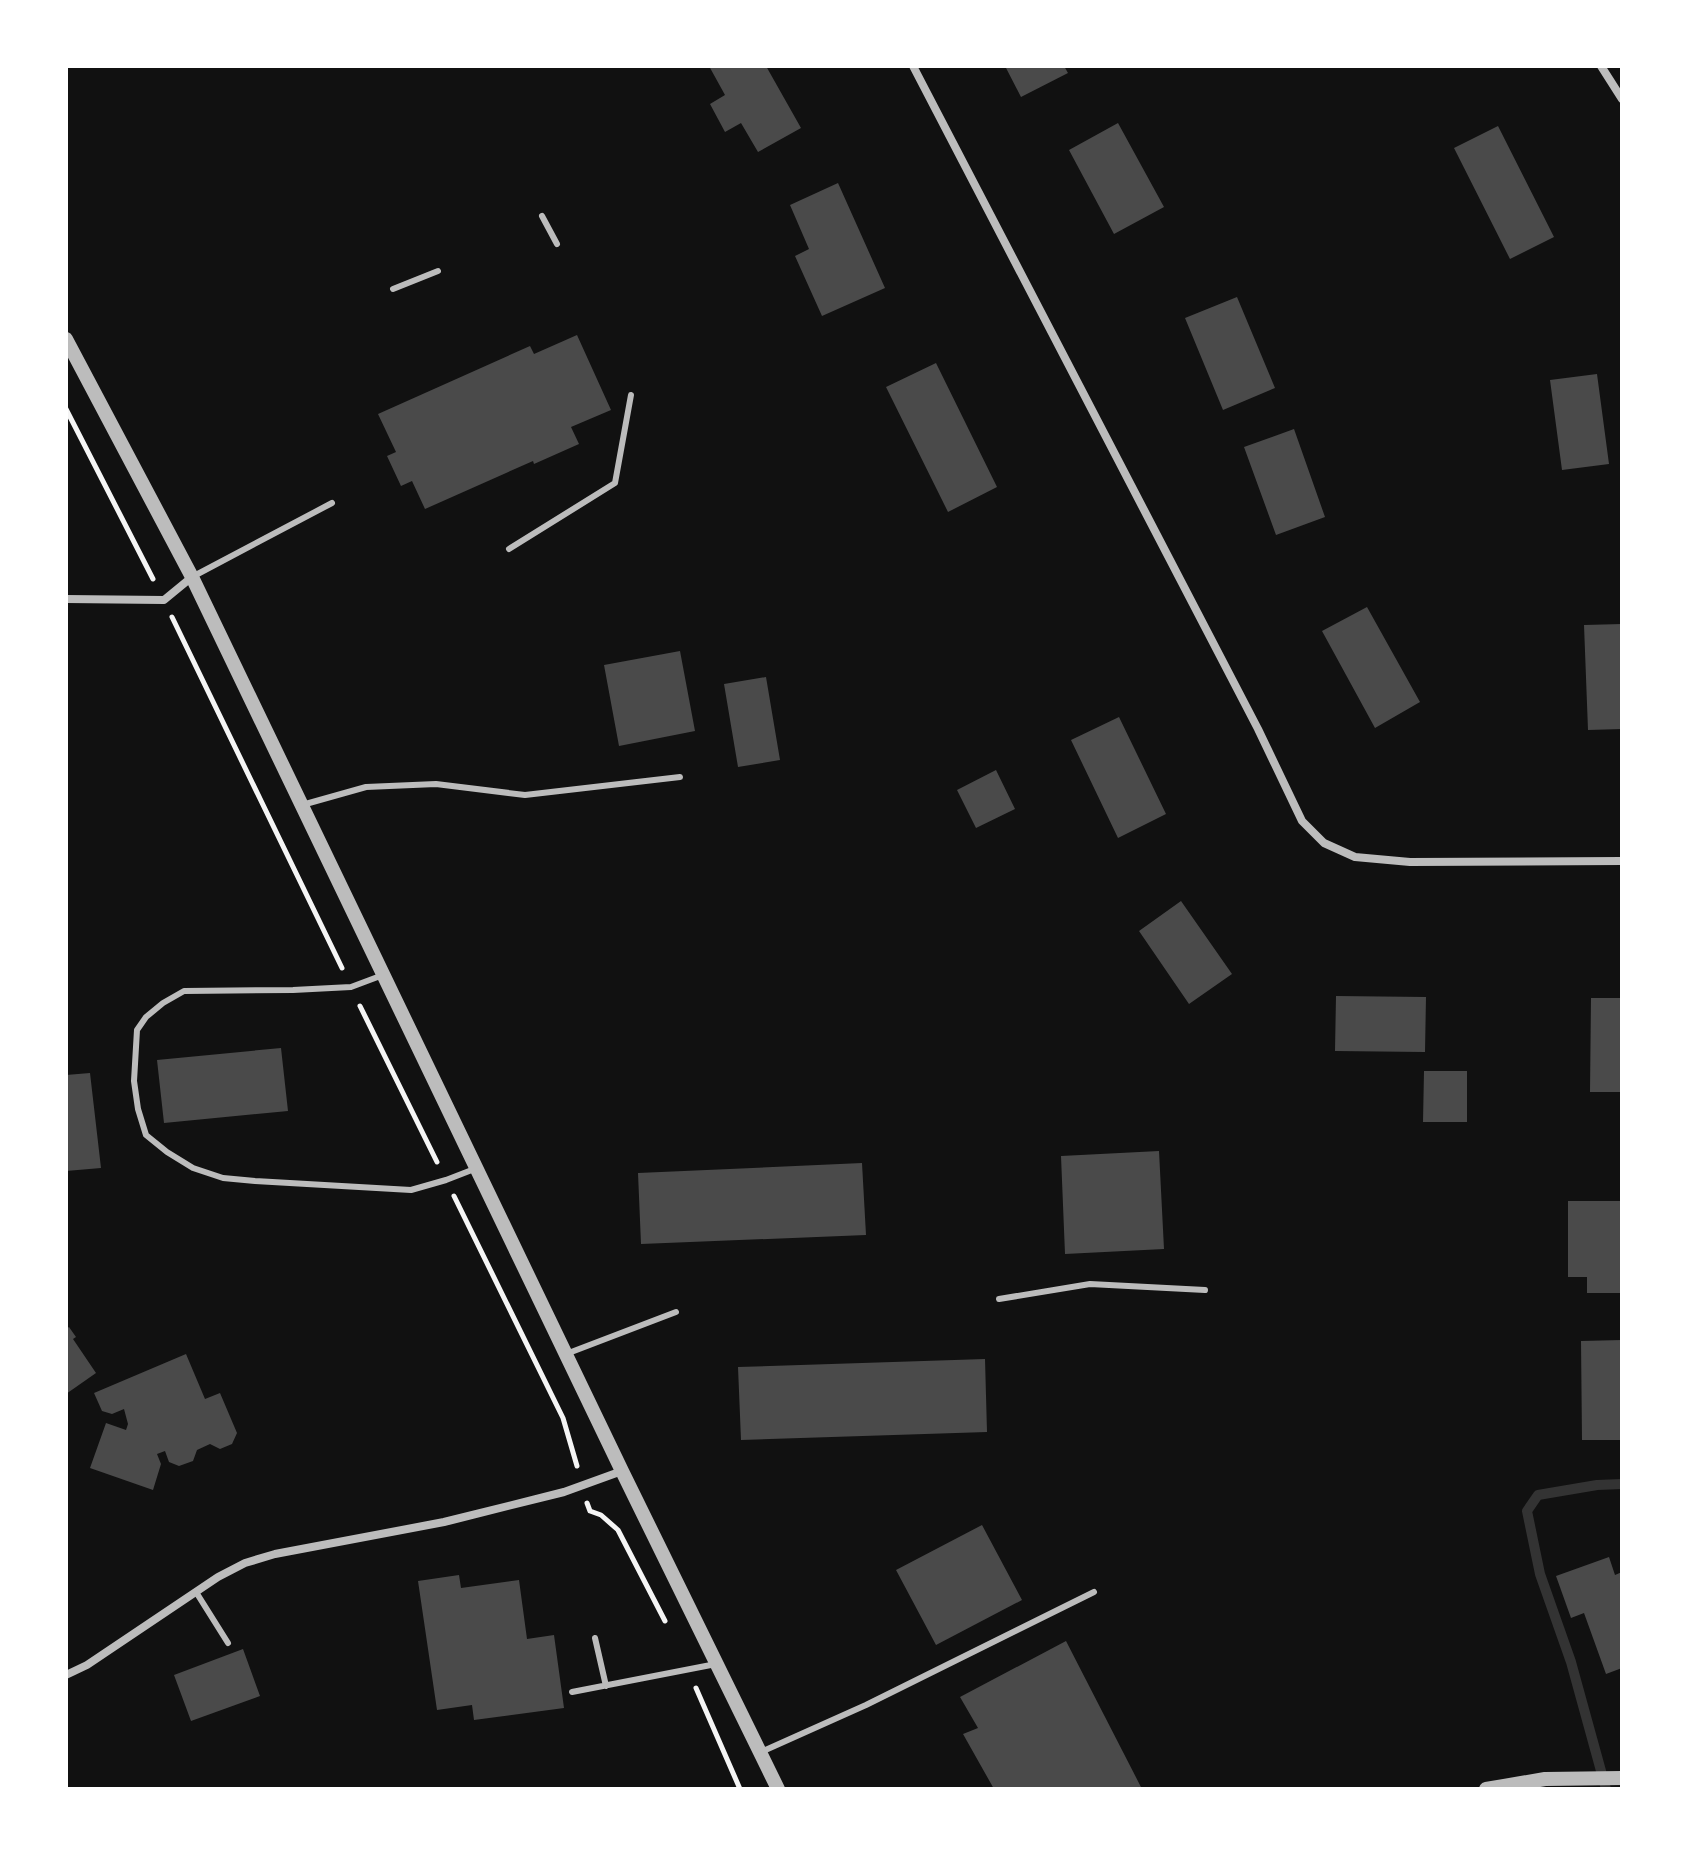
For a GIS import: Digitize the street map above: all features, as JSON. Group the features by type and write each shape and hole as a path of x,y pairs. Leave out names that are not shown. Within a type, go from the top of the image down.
{"street":[{"path":"913,66 1251,715 1302,821 1324,843 1355,857 1410,862 1622,861"},
{"path":"1601,66 1622,99"},
{"path":"66,339 192,577 778,1789"},
{"path":"66,599 164,600 192,577"},
{"path":"66,1675 87,1665 245,1563 275,1554 444,1522 582,1487 622,1471"},
{"path":"1486,1789 1545,1779 1622,1778"}],"lane":[{"path":"542,216 557,244"},
{"path":"393,289 438,271"},
{"path":"509,549 615,483 631,395"},
{"path":"192,577 332,503"},
{"path":"302,805 366,787 436,784 525,795 680,777"},
{"path":"383,975 351,987 184,991 163,1003 146,1017 137,1030 134,1081 146,1135 193,1168 223,1178 411,1190 477,1168"},
{"path":"999,1299 1090,1284 1205,1290"},
{"path":"566,1354 676,1312"},
{"path":"196,1592 228,1643"},
{"path":"761,1752 866,1705 1094,1592"},
{"path":"595,1638 606,1686"},
{"path":"572,1692 716,1664"}],"path":[{"path":"66,409 164,600 563,1418 590,1511 601,1515 618,1530 677,1646 740,1789"}],"building":[{"path":"709,66 766,66 801,128 758,152 741,123 725,132 710,104 725,95"},
{"path":"1005,66 1064,66 1068,73 1021,97"},
{"path":"1118,123 1164,207 1114,234 1069,150"},
{"path":"1498,126 1554,237 1510,259 1454,148"},
{"path":"838,183 885,288 822,316 795,256 809,249 790,205"},
{"path":"1237,297 1275,388 1223,410 1185,318"},
{"path":"577,335 611,410 571,427 579,444 425,509 412,481 401,486 387,456 396,452 378,414 530,346 534,354"},
{"path":"936,363 997,487 948,512 886,387"},
{"path":"1597,374 1609,464 1562,470 1550,380"},
{"path":"1294,429 1325,517 1276,535 1244,447"},
{"path":"1367,607 1420,702 1375,728 1322,631"},
{"path":"1622,624 1622,729 1588,730 1584,625"},
{"path":"680,651 695,731 619,746 604,665"},
{"path":"766,677 780,760 738,767 724,684"},
{"path":"1119,717 1166,814 1118,838 1071,740"},
{"path":"996,770 1015,809 976,828 957,790"},
{"path":"1181,901 1232,974 1189,1004 1139,931"},
{"path":"1336,996 1426,997 1425,1052 1335,1051"},
{"path":"1591,998 1622,998 1622,1092 1590,1092"},
{"path":"281,1048 288,1111 164,1123 157,1060"},
{"path":"1424,1071 1467,1071 1467,1122 1423,1122"},
{"path":"90,1073 101,1168 66,1171 66,1075"},
{"path":"1159,1151 1164,1249 1065,1254 1061,1156"},
{"path":"862,1163 866,1235 641,1244 638,1173"},
{"path":"1568,1201 1622,1201 1622,1293 1587,1293 1587,1277 1568,1277"},
{"path":"69,1327 76,1337 73,1339 96,1373 66,1394 66,1329"},
{"path":"1622,1340 1622,1440 1582,1440 1581,1341"},
{"path":"186,1354 205,1399 220,1393 237,1433 232,1444 220,1449 210,1444 197,1450 193,1461 179,1466 169,1462 165,1451 157,1454 161,1464 153,1490 90,1468 106,1423 126,1430 128,1424 124,1409 112,1414 102,1411 94,1393"},
{"path":"985,1359 987,1432 741,1440 738,1367"},
{"path":"982,1525 1022,1600 936,1645 896,1570"},
{"path":"1609,1557 1615,1575 1622,1572 1622,1668 1606,1674 1584,1613 1571,1618 1556,1576"},
{"path":"459,1575 461,1588 519,1580 527,1639 554,1635 564,1708 474,1720 472,1705 437,1710 418,1581"},
{"path":"1066,1641 1142,1789 994,1789 963,1734 978,1728 960,1697"},
{"path":"243,1649 260,1696 191,1721 174,1675"}],"waterway":[{"path":"1606,1789 1571,1662 1540,1574 1527,1511 1538,1495 1622,1484"}]}
